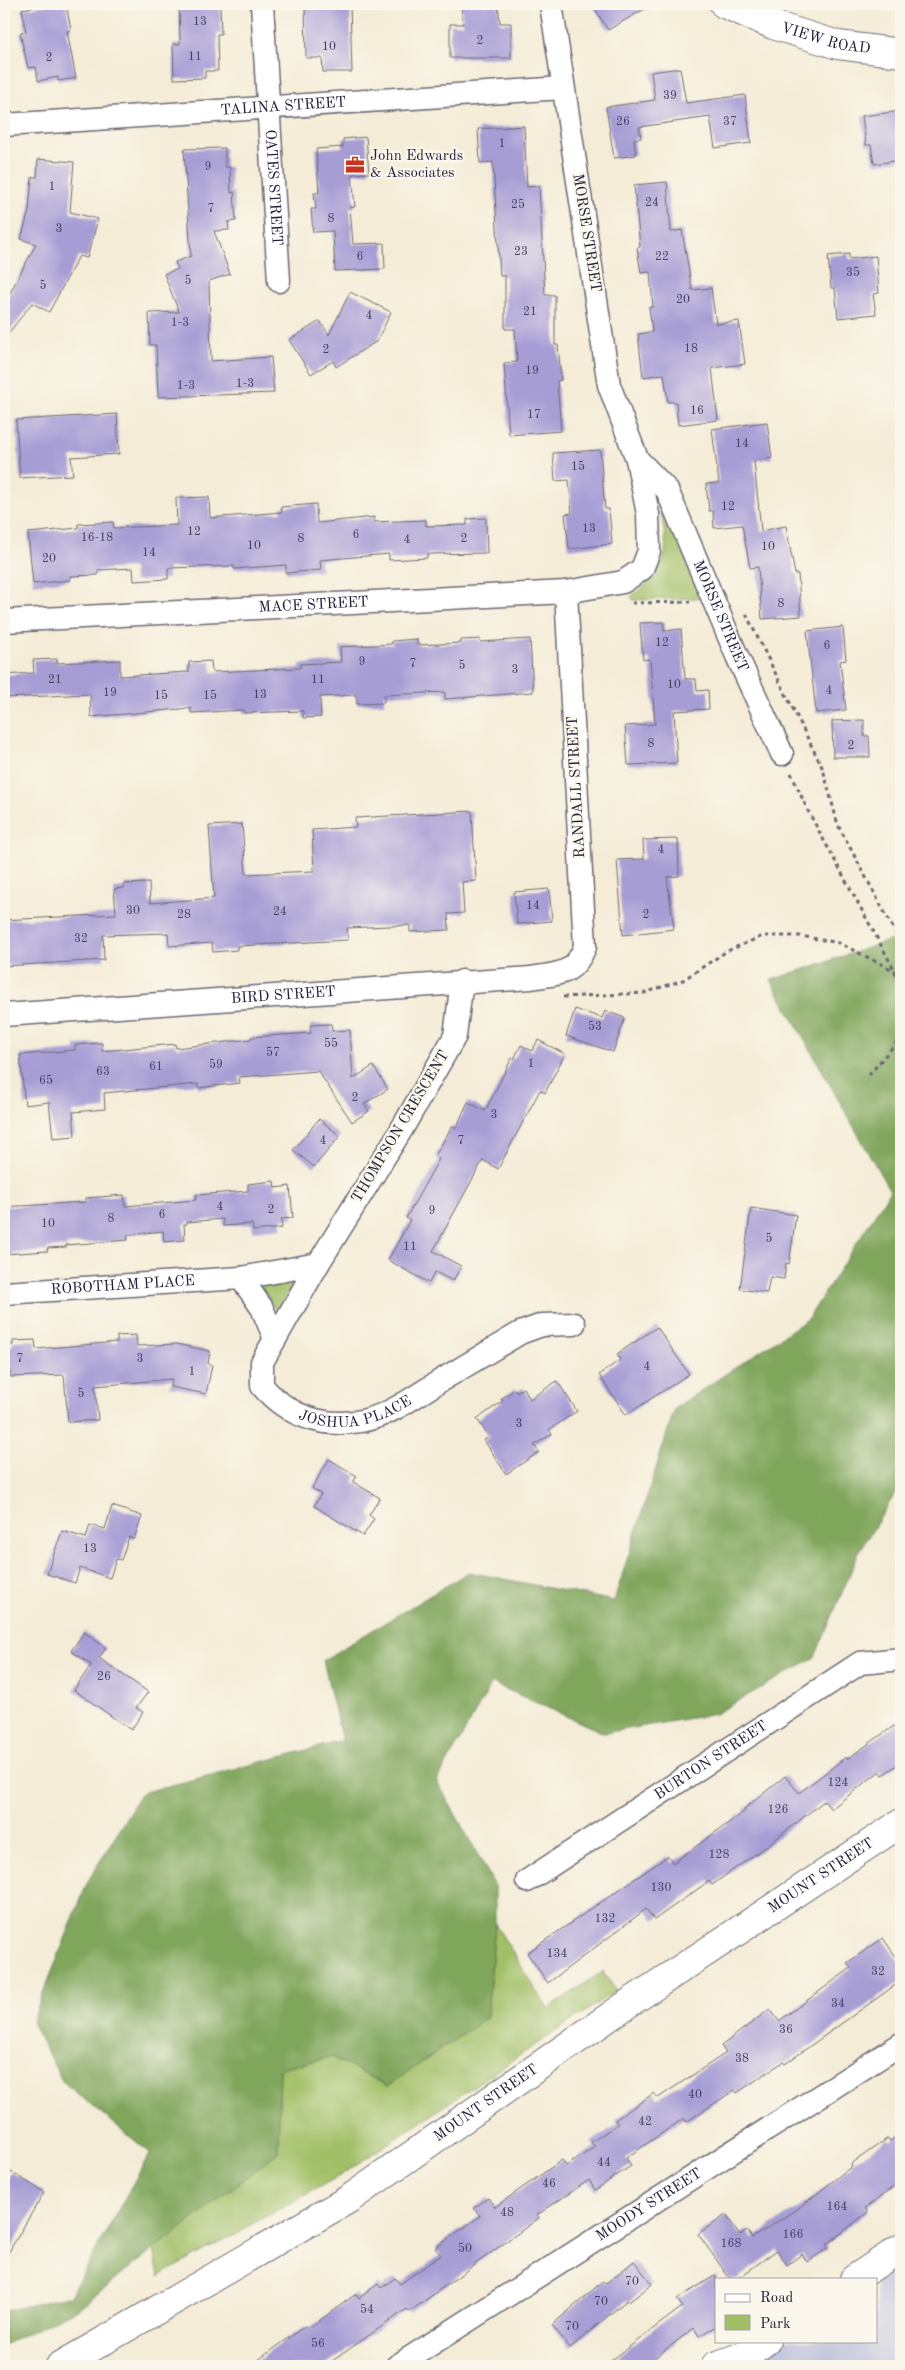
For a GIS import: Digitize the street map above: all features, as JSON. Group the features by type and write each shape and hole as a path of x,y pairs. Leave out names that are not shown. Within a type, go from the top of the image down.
{"main road":[{"name":"VIEW ROAD","path":"724,4 773,25 838,45 901,53"},
{"name":"MOUNT STREET","path":"60,2366 349,2199 629,2003 901,1823"},
{"path":"856,2278 901,2248"},
{"path":"715,2366 748,2354 765,2342"}],"street":[{"name":"OATES STREET","path":"262,4 279,281"},
{"name":"MORSE STREET","path":"551,4 610,385 637,459 648,514 649,551 642,569 623,582"},
{"name":"TALINA STREET","path":"4,125 563,88"},
{"name":"MORSE STREET","path":"637,459 667,490 782,754"},
{"name":"MACE STREET","path":"4,621 566,592 623,582"},
{"name":"RANDALL STREET","path":"563,972 578,963 585,947 566,592"},
{"name":"BIRD STREET","path":"4,1015 531,978 563,972"},
{"name":"THOMPSON CRESCENT","path":"318,1264 400,1132 455,1036 462,982"},
{"name":"ROBOTHAM PLACE","path":"4,1293 241,1278 318,1264"},
{"name":"JOSHUA PLACE","path":"318,1264 262,1362 262,1386 275,1400 300,1416 324,1422 361,1421 397,1407 520,1333 542,1325 574,1324"},
{"path":"241,1278 262,1308 275,1339"},
{"name":"BURTON STREET","path":"527,1881 860,1663 901,1659"},
{"name":"MOODY STREET","path":"398,2366 901,2044"}],"path":[{"path":"623,582 632,603 714,601"},
{"path":"782,754 808,811 896,971 901,994"},
{"path":"823,769 838,825 901,943"},
{"path":"603,996 644,993 683,980 727,951 764,936 801,936 839,943 901,972"},
{"path":"869,1075 900,1038 901,1019"}],"shaded area":[{"path":"901,2248 901,2366 715,2366 764,2342 878,2342 877,2278"}],"green space":[{"path":"664,501 701,586 700,598 633,600 631,596 645,586 661,566 665,544 658,502"},
{"path":"901,937 901,1484 859,1552 815,1657 715,1714 604,1733 492,1683 437,1781 495,1886 495,1924 487,2017 388,2086 331,2057 280,2068 278,2152 79,2308 4,2345 4,2311 70,2296 150,2153 62,2081 32,2022 88,1881 141,1793 342,1741 323,1660 469,1572 614,1601 675,1408 808,1319 890,1191 771,980"},
{"path":"295,1281 277,1311 259,1285"},
{"path":"495,1924 548,2009 603,1971 616,1991 341,2175 159,2276 154,2249 278,2152 280,2068 331,2057 388,2086 487,2017"}],"building":[{"path":"51,4 66,4 71,30 67,31 76,78 58,81 58,77 38,81 36,67 28,68 20,33 26,32 22,9"},
{"path":"179,4 220,4 221,34 217,34 218,71 205,71 205,78 174,79 173,44 180,44"},
{"path":"305,4 350,4 352,72 323,72 322,58 306,58"},
{"path":"461,4 498,4 500,23 511,23 511,58 450,58 450,24 463,24"},
{"path":"592,4 653,4 608,30"},
{"path":"680,68 686,103 745,95 751,143 715,148 710,117 639,127 641,138 634,139 636,155 614,158 606,107 655,100 651,72"},
{"path":"901,111 901,160 874,164 871,145 866,145 862,116"},
{"path":"524,126 527,187 539,186 545,295 555,295 555,345 558,345 561,380 557,381 561,431 509,435 504,363 517,362 515,329 505,329 505,276 500,276 493,162 480,163 478,129"},
{"path":"366,137 369,173 352,174 355,207 350,207 353,244 384,243 385,269 335,271 333,231 313,232 311,209 316,209 314,193 319,193 316,149 343,147 343,139"},
{"path":"225,148 225,167 230,167 231,193 234,192 236,221 228,222 229,230 214,231 230,274 209,281 211,361 271,357 274,393 158,397 156,345 150,345 149,313 179,312 164,274 178,269 175,262 191,256 184,149"},
{"path":"38,159 74,162 70,212 98,219 87,258 79,256 49,312 32,303 4,339 4,304 36,244 21,239 29,211 32,177 37,177"},
{"path":"667,182 671,232 682,230 692,290 711,288 716,324 739,321 745,364 712,368 718,420 678,425 676,402 668,402 664,374 643,377 638,334 652,332 649,307 653,307 650,272 641,273 637,248 640,247 634,185"},
{"path":"849,254 849,259 876,256 879,293 873,294 876,314 838,318 835,288 831,288 828,256"},
{"path":"350,292 391,312 377,341 336,367 333,361 311,374 289,340 320,321 329,335"},
{"path":"117,414 119,454 71,457 73,475 20,478 16,420"},
{"path":"767,422 772,458 754,461 761,531 786,526 795,574 798,574 801,616 762,619 758,567 750,568 742,525 714,528 713,511 709,511 706,484 719,483 712,429"},
{"path":"600,450 605,509 609,509 612,544 569,549 565,514 572,513 569,480 555,481 553,453"},
{"path":"209,497 210,518 282,512 281,507 316,504 317,523 374,517 374,522 426,520 426,526 467,525 467,519 486,518 487,553 427,554 427,558 389,560 389,554 320,560 321,570 286,573 286,565 234,569 234,566 168,568 168,579 134,581 133,568 98,570 98,575 70,576 70,580 33,584 28,533 78,528 78,524 113,522 114,528 177,525 176,498"},
{"path":"664,622 664,631 681,629 685,679 696,679 697,691 708,690 709,709 674,711 677,763 628,765 625,726 655,724 650,659 643,660 640,623"},
{"path":"843,627 846,660 840,661 846,710 816,713 807,631"},
{"path":"417,639 417,645 461,643 461,640 480,639 480,642 530,639 533,692 445,699 445,692 384,695 384,703 357,704 356,695 320,697 321,717 303,718 303,711 244,713 244,710 191,713 191,708 91,717 90,694 4,698 4,675 34,673 33,660 57,659 57,663 120,660 120,676 189,672 189,662 211,661 212,672 300,668 300,664 341,662 340,647 392,644 392,641"},
{"path":"864,720 864,736 869,736 870,757 833,757 832,721"},
{"path":"472,811 476,881 462,882 464,913 448,914 449,930 410,932 410,925 347,928 348,940 237,946 237,950 213,952 212,943 169,946 168,933 103,935 104,960 4,966 4,920 116,914 114,889 124,888 124,884 149,883 150,903 214,898 209,826 242,824 246,874 314,871 312,830 356,827 355,818"},
{"path":"678,839 679,876 667,877 674,929 623,935 617,860 644,859 643,840"},
{"path":"549,889 552,921 517,924 514,892"},
{"path":"575,1009 602,1018 605,1011 625,1018 613,1052 566,1036"},
{"path":"331,1024 332,1031 350,1030 353,1079 373,1066 388,1089 364,1104 369,1111 352,1122 318,1071 239,1077 240,1083 198,1088 198,1084 104,1093 105,1109 73,1112 75,1136 53,1138 49,1102 25,1105 20,1055 75,1050 75,1045 102,1043 102,1051 175,1044 176,1048 251,1039 251,1037 311,1033 310,1025"},
{"path":"538,1040 565,1054 545,1093 540,1090 498,1169 483,1160 433,1251 461,1266 453,1281 435,1272 429,1283 388,1260 410,1220 406,1218 439,1159 435,1156 452,1126 456,1128 468,1102 485,1111 512,1058 514,1059 521,1045 532,1051"},
{"path":"319,1119 340,1136 314,1167 293,1150"},
{"path":"274,1181 275,1188 290,1186 293,1218 281,1219 282,1228 253,1231 252,1224 223,1226 223,1219 187,1222 187,1224 184,1224 185,1240 164,1242 163,1231 127,1235 128,1240 66,1245 66,1247 47,1248 48,1251 4,1254 4,1207 86,1202 86,1198 124,1195 125,1206 196,1200 196,1195 248,1191 248,1184"},
{"path":"751,1208 796,1215 789,1264 786,1263 784,1279 770,1277 767,1293 740,1289"},
{"path":"657,1327 689,1374 626,1415 599,1375 620,1360 617,1354"},
{"path":"136,1335 137,1346 176,1344 210,1351 208,1364 212,1365 206,1394 170,1387 172,1379 95,1386 98,1420 68,1422 64,1375 10,1377 10,1372 4,1373 4,1345 13,1345 13,1341 35,1340 36,1349 117,1342 117,1336"},
{"path":"557,1381 577,1411 549,1430 552,1434 534,1445 539,1452 506,1474 484,1440 489,1437 477,1419 503,1401 501,1399 515,1389 517,1392 523,1388 530,1399"},
{"path":"329,1459 357,1476 353,1482 380,1498 369,1515 374,1519 363,1536 314,1506 321,1494 312,1488"},
{"path":"112,1506 142,1516 134,1539 129,1537 121,1560 116,1559 110,1578 80,1568 75,1583 47,1574 62,1531 86,1538 90,1525 105,1529"},
{"path":"84,1632 106,1648 99,1658 148,1692 136,1708 143,1712 131,1730 74,1690 91,1665 71,1651"},
{"path":"901,1721 901,1762 883,1775 880,1771 831,1809 824,1801 768,1845 712,1885 709,1881 654,1920 646,1909 548,1983 527,1953 668,1856 673,1863 745,1811 744,1809 785,1776 799,1793 846,1757 847,1759"},
{"path":"883,1938 901,1964 901,1981 785,2064 783,2062 737,2093 735,2090 686,2122 684,2118 626,2158 631,2166 595,2190 589,2180 537,2215 539,2218 409,2312 407,2309 325,2366 250,2366 305,2326 307,2328 312,2326 356,2294 359,2298 378,2284 381,2288 395,2278 400,2284 441,2255 435,2248 480,2216 474,2208 488,2198 495,2207 562,2160 566,2166 595,2147 591,2142 618,2124 615,2120 654,2093 658,2098 726,2053 721,2046 770,2009 779,2021 851,1968 847,1963"},
{"path":"901,2134 901,2181 865,2208 868,2212 826,2245 828,2248 807,2262 802,2254 787,2265 777,2250 738,2278 729,2278 698,2234 726,2215 740,2235 747,2230 752,2238 800,2207 852,2166 851,2164 888,2138 890,2141"},
{"path":"11,2172 44,2192 4,2260 4,2185"},
{"path":"634,2261 652,2284 629,2302 627,2300 570,2348 552,2325 603,2281 605,2284"},
{"path":"716,2275 715,2327 699,2336 694,2328 644,2366 604,2366 682,2307 677,2299"}],"place":[{"name":"John Edwards & Associates","path":"355,165"}]}
